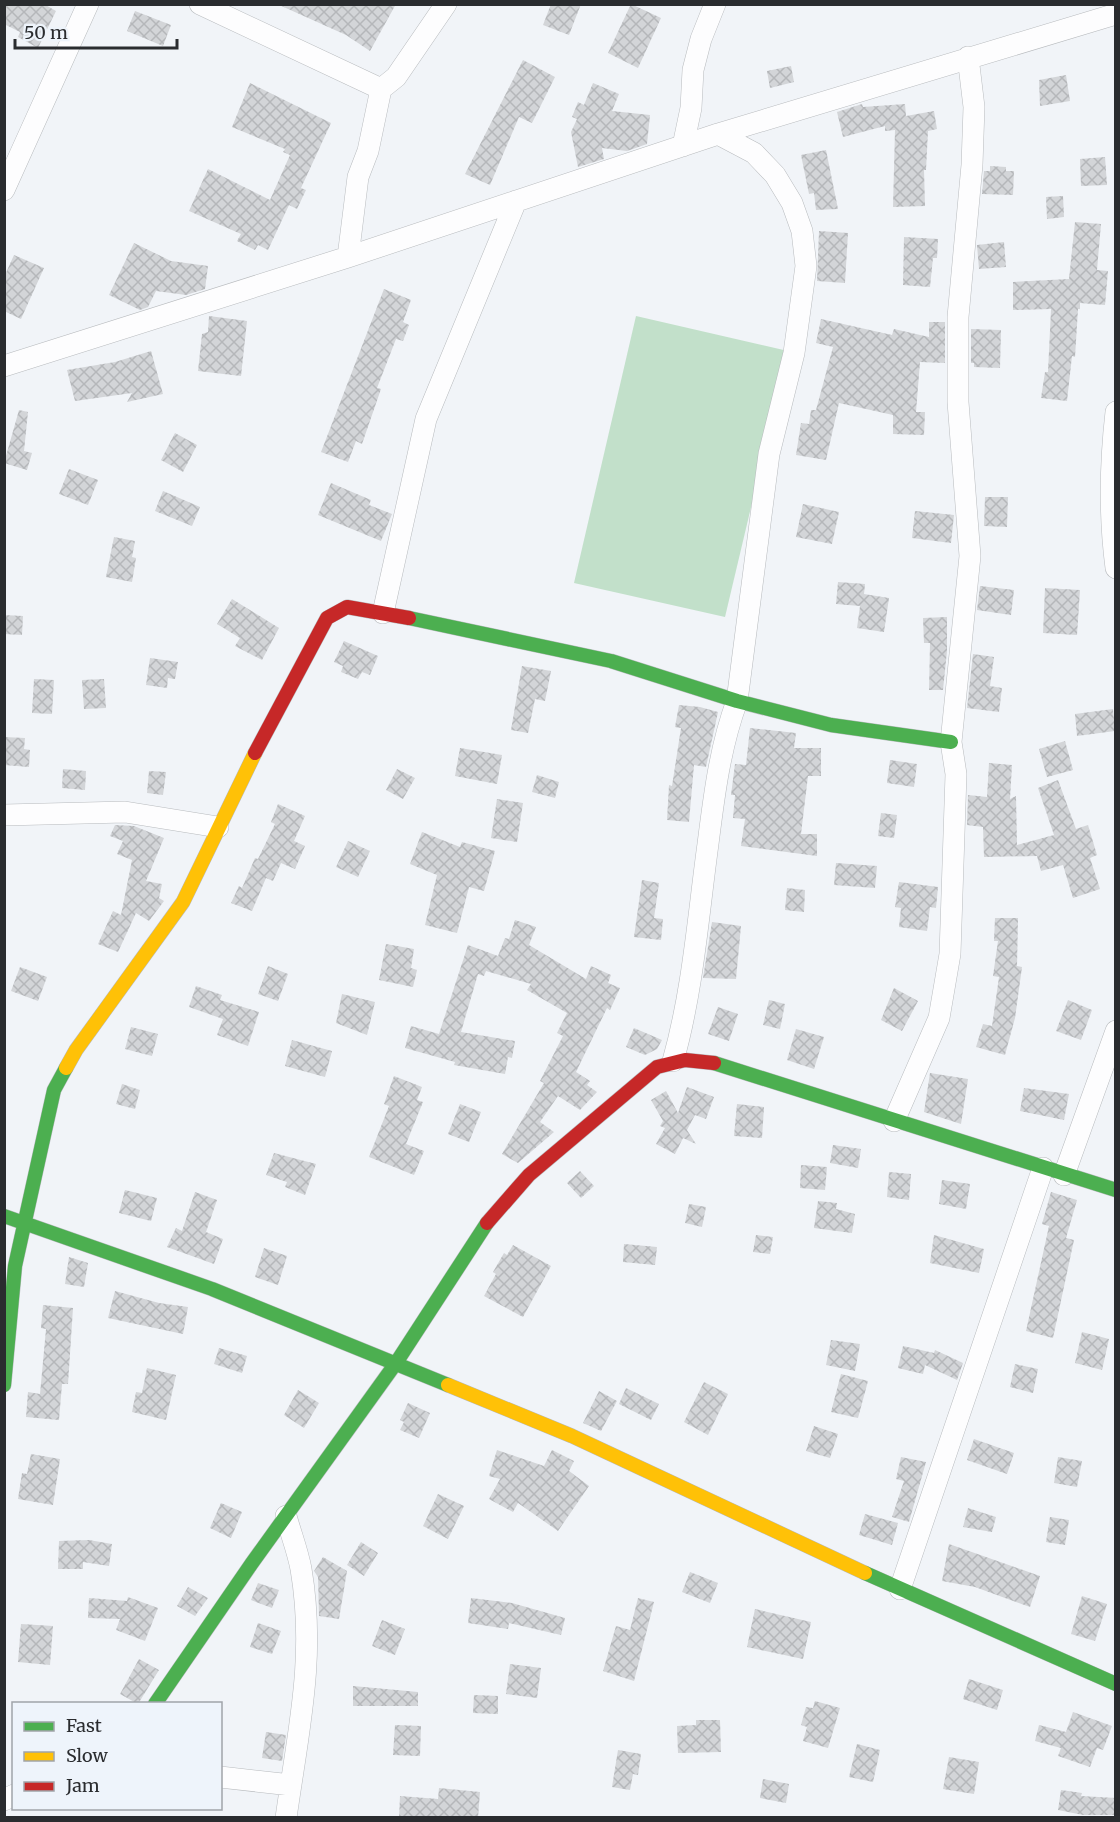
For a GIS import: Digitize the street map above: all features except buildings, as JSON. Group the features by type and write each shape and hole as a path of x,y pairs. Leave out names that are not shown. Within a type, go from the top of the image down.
{"street":[{"path":"4,190 88,4"},
{"path":"200,4 381,89"},
{"path":"348,257 358,177 368,151 381,89 407,64 446,4"},
{"path":"683,146 691,108 693,70 701,39 716,4"},
{"path":"4,366 348,257 718,134 1116,14"},
{"path":"894,1121 929,1045 946,988 950,954 956,774 951,742 970,556 958,402 958,317 972,165 974,107 968,57"},
{"path":"673,1061 686,1016 713,799 728,727 737,701 769,454 794,353 806,266 802,231 792,203 775,174 754,153 718,134"},
{"path":"383,613 426,419 516,201"},
{"path":"1116,412 1111,483 1111,532 1116,568"},
{"path":"4,1385 15,1266 54,1090 76,1050 183,902 218,827 304,657 327,618 347,607 383,613 601,658 737,701 831,725 951,742"},
{"path":"4,815 125,812 218,827"},
{"path":"1064,1175 1116,1031"},
{"path":"156,1702 396,1363 485,1225 529,1174 642,1077 673,1061 693,1058 714,1063 1116,1190"},
{"path":"900,1589 1042,1168"},
{"path":"4,1216 24,1225 212,1289 572,1436 900,1589 1116,1684"},
{"path":"286,1516 301,1567 307,1616 308,1668 302,1722 286,1818"},
{"path":"222,1778 291,1785"}],"green space":[{"path":"636,316 788,351 725,617 574,583"}],"traffic: fast":[{"path":"409,618 611,661 737,701 831,725 951,742"},
{"path":"714,1063 1116,1190"},
{"path":"4,1385 15,1266 54,1090 66,1068"},
{"path":"4,1216 212,1289 448,1385"},
{"path":"156,1702 252,1563 396,1363 487,1223"},
{"path":"865,1573 1116,1684"}],"traffic: slow":[{"path":"66,1068 76,1050 183,902 255,753"},
{"path":"448,1385 572,1436 865,1573"}],"traffic: jam":[{"path":"255,753 327,618 347,607 409,618"},
{"path":"487,1223 529,1175 657,1067 685,1060 714,1063"}]}
